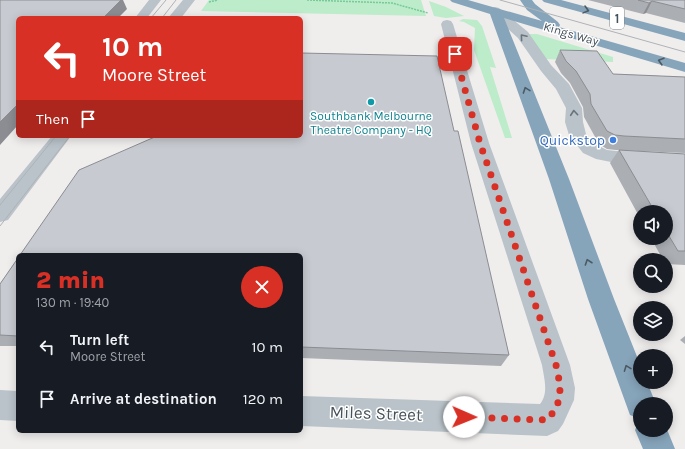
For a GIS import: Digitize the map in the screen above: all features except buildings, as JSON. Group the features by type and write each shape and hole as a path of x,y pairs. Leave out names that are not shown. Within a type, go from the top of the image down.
{"highway":[{"name":"Kings Way","path":"456,0 685,68"},
{"path":"526,0 531,7 563,32"},
{"name":"Kings Way","path":"548,0 685,37"},
{"path":"495,11 559,179 600,298 637,397"},
{"path":"654,437 659,449"}],"street":[{"path":"143,16 155,0"},
{"path":"176,16 189,0"},
{"path":"495,11 523,35 546,68 563,87 574,108 574,122 578,135 590,149 603,155 616,157 685,160"},
{"name":"Miles Street","path":"303,411 547,420 555,411 560,392 556,365 480,143 447,24"},
{"path":"0,214 60,138"},
{"path":"0,405 16,406"}],"path":[{"path":"307,0 392,3 428,13"}],"green space":[{"path":"209,0 421,0 426,16 201,11"},
{"path":"429,1 464,16 446,18 434,16"},
{"path":"463,19 477,20 482,26 496,68 490,67 512,138 505,138 474,50 475,28 459,21"},
{"path":"528,34 537,34 613,57 613,62 546,59"}],"tram line":[{"path":"153,16 166,0"},
{"path":"164,16 176,0"},
{"path":"500,0 685,52"},
{"path":"0,205 54,138"},
{"path":"0,226 68,138"}],"place":[{"name":"Southbank Melbourne Theatre Company - HQ","path":"371,102"},
{"name":"Quickstop","path":"613,140"}],"route":[{"path":"455,54 480,143 556,365 560,392 559,402 555,411 547,420 464,417"}]}
